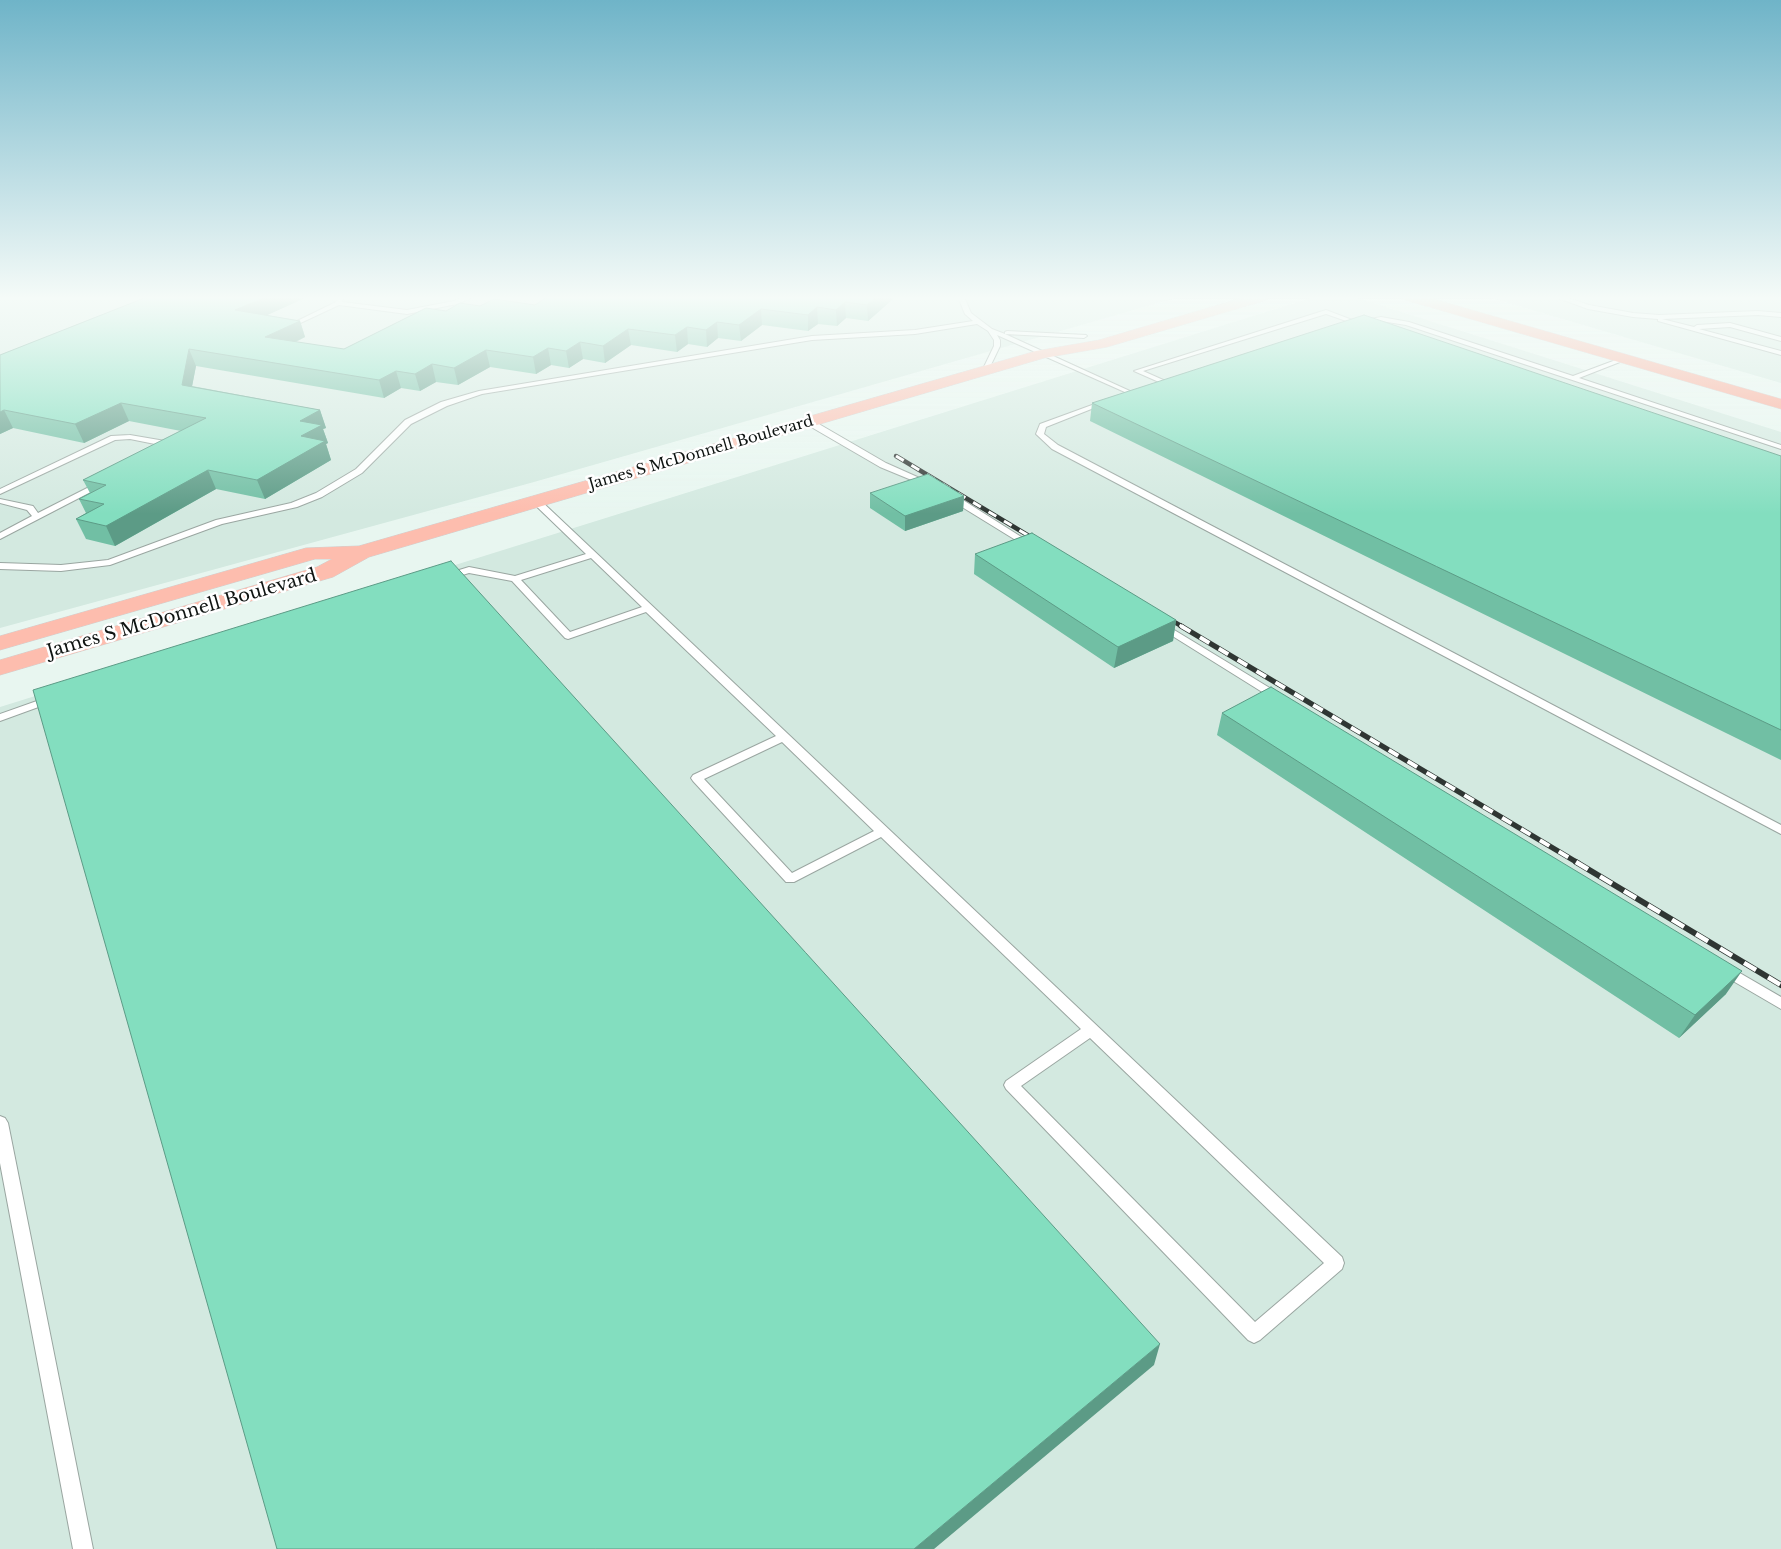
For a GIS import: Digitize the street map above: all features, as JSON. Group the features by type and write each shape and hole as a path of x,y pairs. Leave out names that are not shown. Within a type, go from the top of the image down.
{"highway":[{"path":"1662,369 1781,404"},
{"path":"1714,369 1781,389"}],"main road":[{"name":"James S McDonnell Boulevard","path":"0,668 325,572 361,552 985,370"},
{"name":"James S McDonnell Boulevard","path":"0,643 314,553 361,552"},
{"path":"0,637 29,635"}],"lane":[{"path":"0,566 61,568 110,562 219,522 294,505 319,495 359,471 408,422 421,414 481,392 620,369"},
{"path":"1079,369 1134,392 1043,426 1040,434 1055,447 1781,830"},
{"path":"1142,369 1137,371 1168,384"},
{"path":"1547,369 1781,447"},
{"path":"1573,378 1595,369"},
{"path":"1158,387 1177,381"},
{"path":"809,422 883,465 923,480 1042,553"},
{"path":"0,492 114,438 130,437 167,445 168,449 159,456"},
{"path":"0,536 107,482"},
{"path":"0,501 30,508 37,517"},
{"path":"536,501 1336,1263 1254,1334 1012,1085 1091,1030"},
{"path":"440,579 469,570 515,579 592,555"},
{"path":"515,579 568,636 648,608"},
{"path":"1152,620 1288,703"},
{"path":"0,718 26,707 64,695"},
{"path":"783,737 697,778 790,879 882,832"},
{"path":"1713,962 1781,1004"},
{"path":"0,1123 83,1549"}],"shaded area":[{"path":"0,369 927,369 534,482 0,628"},
{"path":"1082,369 1583,369 1781,432 1781,1549 0,1549 0,707"},
{"path":"1734,369 1781,369 1781,383"}],"building":[{"path":"0,369 185,369 182,385 320,410 300,421 322,425 301,436 325,441 257,480 208,470 106,526 76,519 104,504 79,499 106,485 83,480 206,418 121,403 75,424 4,410 0,412"},
{"path":"313,369 423,369 415,374 396,371 379,380"},
{"path":"1196,369 1525,369 1781,456 1781,730 1092,403"},
{"path":"928,474 964,496 905,516 870,493"},
{"path":"1032,533 1176,620 1118,647 975,554"},
{"path":"451,561 1160,1344 914,1549 277,1549 33,690"},
{"path":"1271,687 1742,971 1695,1015 1222,713"}],"railway":[{"path":"896,456 1039,542"},
{"path":"1164,616 1183,627"},
{"path":"1181,626 1578,863"},
{"path":"1576,862 1781,985"}]}
